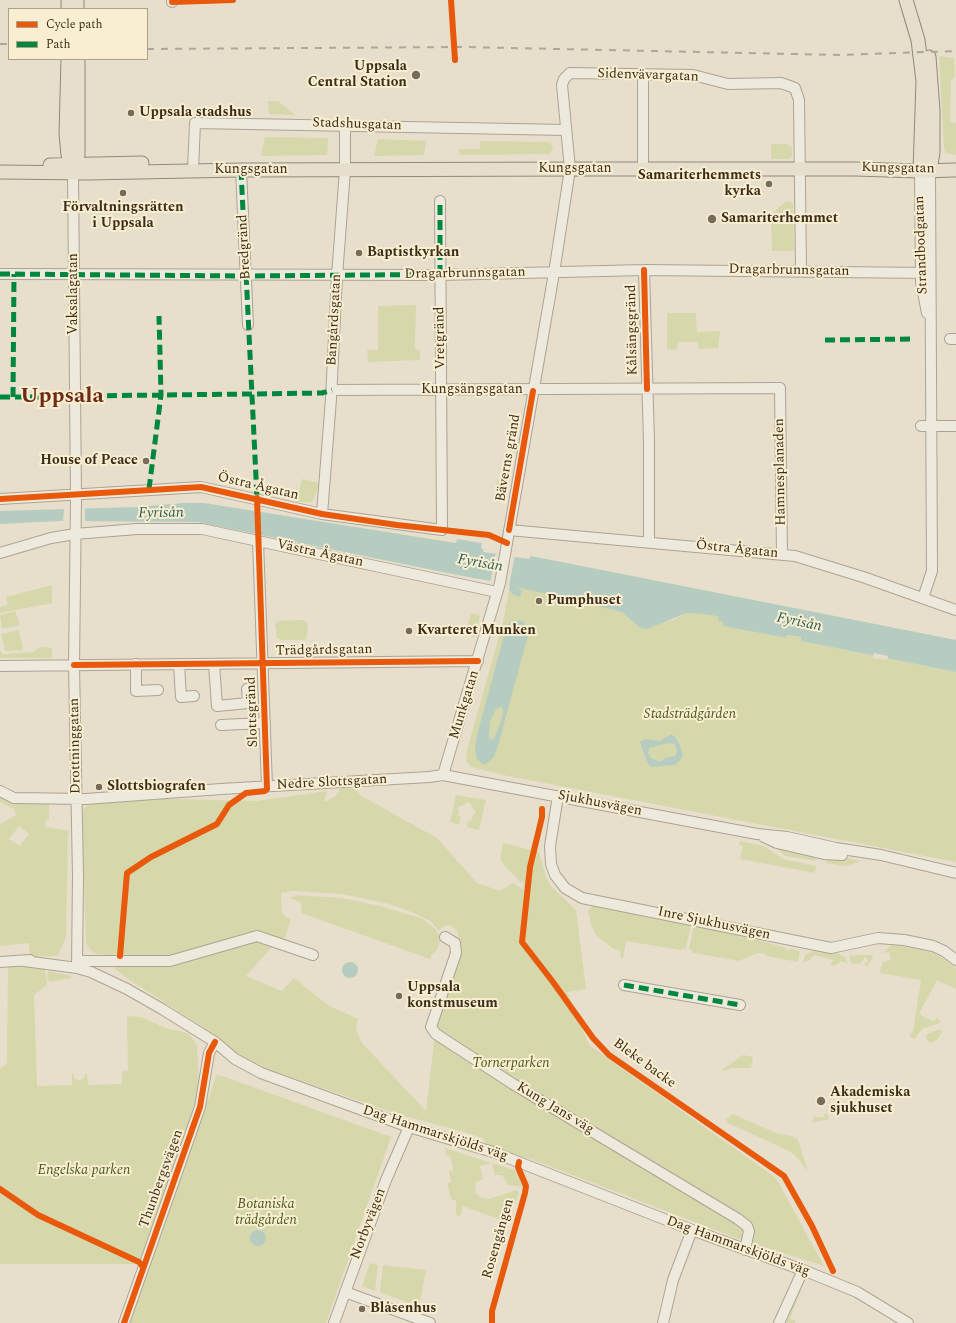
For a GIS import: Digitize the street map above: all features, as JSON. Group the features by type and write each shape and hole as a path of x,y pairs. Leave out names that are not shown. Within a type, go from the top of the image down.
{"main road":[{"name":"Strandbodgatan","path":"906,0 918,40 923,81 925,171"},
{"name":"Strandbodgatan","path":"916,5 929,56 933,110 933,152 925,171"},
{"name":"Vaksalagatan","path":"68,60 66,134 68,155 73,168"},
{"name":"Vaksalagatan","path":"73,168 78,154 78,60"},
{"path":"78,134 87,152 95,156 162,163"},
{"name":"Kungsgatan","path":"0,170 162,163 193,170"},
{"name":"Kungsgatan","path":"73,168 193,170 956,170"}],"street":[{"name":"Sidenvävargatan","path":"570,73 693,75 728,84 781,83 796,88 799,100 800,169"},
{"name":"Bäverns gränd","path":"507,546 554,273 570,169 562,85 564,79 570,73"},
{"path":"643,74 644,169"},
{"name":"Stadshusgatan","path":"193,170 195,123 566,130"},
{"name":"Bangårdsgatan","path":"322,514 332,390 337,276 345,170 345,125"},
{"name":"Vaksalagatan","path":"73,168 74,424 76,494"},
{"path":"800,169 801,271"},
{"name":"Bredgränd","path":"241,170 247,276 248,325"},
{"name":"Strandbodgatan","path":"923,598 932,571 926,426 931,323 922,291 926,273 925,171"},
{"name":"Vretgränd","path":"440,201 442,530"},
{"name":"Dragarbrunnsgatan","path":"0,274 337,276 554,273 644,270 926,273"},
{"name":"Kålsängsgränd","path":"644,270 649,542"},
{"name":"Kungsängsgatan","path":"332,390 442,393 780,388"},
{"name":"Hamnesplanaden","path":"780,388 782,555"},
{"path":"926,426 956,426"},
{"name":"Östra Ågatan","path":"0,499 201,487 322,514 442,530"},
{"name":"Drottninggatan","path":"76,494 74,665 77,798 77,965"},
{"name":"Västra Ågatan","path":"0,553 51,538 75,529 202,529 498,588"},
{"name":"Östra Ågatan","path":"509,530 649,542 782,555 808,559 956,610"},
{"name":"Slottsgränd","path":"258,541 267,786"},
{"name":"Munkgatan","path":"444,775 478,662 498,588 507,546"},
{"name":"Trädgårdsgatan","path":"0,666 478,662"},
{"path":"136,664 136,691 158,690"},
{"path":"179,664 180,697 194,696"},
{"path":"214,664 217,706 248,703 246,689"},
{"path":"221,725 265,723"},
{"name":"Nedre Slottsgatan","path":"0,791 14,798 77,798 267,786 366,782 444,775"},
{"name":"Sjukhusvägen","path":"444,775 757,834 787,837 836,848 881,855 917,865 956,873"},
{"name":"Inre Sjukhusvägen","path":"558,796 550,846 551,864 555,875 565,888 582,898 831,948 878,938 904,940 932,946 944,951 956,960"},
{"path":"0,962 24,961 43,958 77,965 104,966 138,962 170,961 257,936 313,955"},
{"name":"Kung Jans väg","path":"445,937 455,943 456,953 431,1028 436,1034 513,1084 738,1219 747,1226 749,1231 745,1250"},
{"name":"Dag Hammarskjölds väg","path":"77,965 127,989 215,1042 235,1059 261,1073 409,1127 494,1152 692,1230 803,1270 857,1292 901,1321"},
{"name":"Dag Hammarskjölds väg","path":"104,966 121,981 127,989"},
{"path":"624,985 740,1005"},
{"name":"Thunbergsvägen","path":"124,1323 200,1107 209,1053 215,1042"},
{"name":"Norbyvägen","path":"334,1323 386,1180 409,1127"},
{"path":"663,1323 673,1280 692,1230"},
{"path":"779,1323 803,1270"},
{"path":"345,1292 430,1323"}],"green space":[{"path":"939,56 954,58 955,76 951,81 950,122 956,123 956,155 946,153 944,149"},
{"path":"268,101 278,101 295,115 269,114"},
{"path":"265,137 328,138 327,155 261,156"},
{"path":"378,139 426,141 424,155 374,156"},
{"path":"480,141 546,142 551,143 553,149 549,154 460,155 459,149 480,149"},
{"path":"771,144 788,144 788,146 792,146 792,156 789,159 771,159"},
{"path":"786,202 791,202 793,204 794,251 772,251 771,216"},
{"path":"416,305 415,349 420,350 420,360 368,362 367,350 378,350 378,306"},
{"path":"667,313 696,313 697,332 720,331 718,348 699,349 698,342 678,342 677,350 667,349"},
{"path":"302,479 320,483 312,502 296,502"},
{"path":"498,480 508,481 506,497 493,494 496,491 501,491 502,486 496,485"},
{"path":"52,585 52,603 0,613 0,607 8,605 6,597"},
{"name":"Stadsträdgården","path":"517,586 622,612 640,628 673,620 687,613 711,615 719,617 724,626 785,638 787,635 801,637 801,641 956,672 956,862 503,775 471,767 466,761 467,750 503,622 509,590 512,594"},
{"path":"15,611 20,625 2,629 0,615"},
{"path":"471,613 480,616 475,637 465,634"},
{"path":"303,620 308,624 307,638 305,640 281,640 277,638 275,624 278,621"},
{"path":"19,630 23,650 5,651 1,634"},
{"path":"40,647 52,648 52,658 0,658 0,650 2,654 33,652"},
{"name":"Tornerparken","path":"341,787 356,789 360,795 437,838 477,883 500,891 513,883 524,890 523,882 520,882 500,860 503,843 539,852 546,877 551,886 576,910 586,989 567,992 589,1045 776,1178 824,1266 736,1238 531,1159 487,1147 483,1138 397,1114 259,1066 240,1056 206,1029 125,977 114,968 111,955 97,954 90,950 86,943 82,826 82,814 84,808 89,805 128,798 257,801 327,791 324,802 336,796","holes":["293,891 342,894 389,904 414,913 430,921 439,931 442,927 449,925 457,930 460,948 458,964 436,1025 426,1111 362,1043 356,1030 358,1019 328,1005 294,978 282,991 246,976 270,949 285,938 291,919 282,913 281,893"]},
{"path":"0,793 49,803 49,820 46,820 45,827 70,831 68,833 66,937 58,956 30,957 29,943 0,946 0,824 16,815 14,809 0,802","holes":["19,826 29,834 20,846 9,839"]},
{"path":"456,795 486,800 479,830 467,827 468,821 471,821 473,815 476,813 469,802 457,808 459,812 458,816 461,817 459,825 450,822"},
{"path":"740,841 764,846 783,859 816,866 815,873 740,859 743,846 739,845"},
{"path":"776,848 812,855 817,861 785,856"},
{"path":"833,855 861,861 846,866 825,863 827,858"},
{"path":"296,895 341,898 380,906 423,919 436,930 441,938 440,942 430,959 301,913 302,908 300,902 290,898"},
{"path":"593,905 629,911 636,915 653,919 662,918 691,925 686,948 680,950 626,941 623,958 621,958 620,951 612,948 597,936 591,925 588,911"},
{"path":"694,925 751,938 786,948 786,951 792,949 800,951 798,962 767,956 763,953 757,953 739,961 694,953 689,948"},
{"path":"896,945 930,952 943,958 956,968 956,989 937,980 919,1014 934,1022 936,1018 942,1022 922,1029 915,1039 909,1036 913,1031 921,980 880,973 882,962 891,960 889,952 883,953 890,946"},
{"path":"812,951 835,952 845,957 847,963 841,961 836,965 830,966 833,960 814,955 810,960 803,962 805,955"},
{"path":"872,955 873,957 867,967 864,965 868,960 865,957 861,963 852,964 849,956"},
{"name":"Engelska parken","path":"8,963 44,963 47,985 34,995 37,1086 72,1085 72,1072 75,1079 79,1080 83,1079 87,1072 88,1085 122,1084 122,1071 128,1071 127,1016 141,1017 165,1028 189,1034 197,1045 199,1088 196,1106 140,1264 0,1264 0,1069 7,1063"},
{"path":"48,971 71,976 71,978 51,982 47,979"},
{"path":"940,1029 942,1032 937,1040 931,1043 928,1042 926,1038 927,1034"},
{"path":"743,1055 753,1057 751,1068 731,1068 725,1071 722,1070"},
{"name":"Botaniska trädgården","path":"217,1074 391,1137 326,1323 129,1323"},
{"path":"825,1113 828,1115 829,1119 812,1123 814,1116 823,1118"},
{"path":"733,1114 778,1134 792,1136 798,1140 808,1172 798,1158 789,1151 728,1123 726,1119"},
{"path":"445,1148 492,1163 480,1166 483,1179 476,1182 475,1192 481,1198 489,1199 516,1190 519,1192 515,1204 506,1201 502,1213 508,1215 506,1220 509,1222 506,1226 500,1225 499,1219 462,1206 460,1216 456,1215 456,1201 451,1199 447,1183 451,1183 449,1170 453,1171 451,1157 446,1155"},
{"path":"492,1163 517,1171 524,1187 508,1185 502,1175 495,1175"},
{"path":"370,1263 378,1265 375,1291 362,1286"},
{"path":"383,1265 426,1270 419,1307 380,1292"},
{"path":"799,1290 801,1291 790,1318 796,1321 795,1323 783,1321"}],"water":[{"name":"Fyrisån","path":"204,503 456,543 457,539 482,543 481,549 484,549 483,552 529,559 531,556 956,640 956,672 801,641 801,637 787,635 786,638 723,626 723,622 718,621 719,617 711,615 687,613 647,629 640,628 622,612 517,587 522,590 520,597 512,594 509,590 510,586 491,579 490,581 452,574 198,522 60,521 0,524 0,511 136,507"},
{"path":"515,620 523,621 529,632 497,749 494,757 486,764 483,764 477,759 475,750 477,735 506,628 509,623","holes":["501,707 503,710 501,722 494,738 490,740 490,721 496,709"]},
{"path":"671,734 676,738 683,756 675,765 651,767 647,762 640,742 645,739 661,741","holes":["668,743 675,744 677,751 675,756 665,758 660,762 651,758 648,753 649,748"]},
{"path":"347,962 353,962 358,967 356,976 353,978 347,978 342,973 342,967"},
{"path":"258,1230 264,1232 266,1238 264,1244 258,1246 252,1244 250,1238 252,1232"}],"pier":[{"path":"85,506 85,524 63,523 64,507"},
{"path":"496,552 515,555 509,586 491,579"},
{"path":"874,653 888,656 887,660 873,658"}],"railway":[{"path":"0,44 8,44"},
{"path":"148,49 465,47 840,55 956,51"}],"marked path":[{"path":"241,170 257,498"},
{"path":"440,201 440,275"},
{"path":"0,274 247,276 482,274"},
{"path":"13,397 14,274"},
{"path":"149,489 161,395 159,316"},
{"path":"825,340 915,339"},
{"path":"77,396 322,393 332,390"},
{"path":"0,397 68,397"},
{"path":"624,985 740,1005"}],"cycle path":[{"path":"172,2 233,0"},
{"path":"451,0 455,60"},
{"path":"644,270 647,389"},
{"path":"509,530 533,391"},
{"path":"0,499 201,487 322,514 397,525 489,535 507,543"},
{"path":"120,956 127,873 151,857 217,824 229,805 246,793 265,791 267,789 257,498"},
{"path":"74,665 478,661"},
{"name":"Bleke backe","path":"542,809 542,817 530,867 522,942 593,1038 609,1055 784,1176 812,1226 833,1271"},
{"path":"124,1323 200,1107 209,1053 215,1042"},
{"name":"Rosengången","path":"492,1323 492,1311 525,1193 526,1186 518,1167 519,1162"},
{"path":"0,1189 38,1215 139,1262 143,1267"}],"place":[{"name":"Uppsala Central Station","path":"416,75"},
{"name":"Uppsala stadshus","path":"131,113"},
{"name":"Samariterhemmets kyrka","path":"769,184"},
{"name":"Förvaltningsrätten i Uppsala","path":"123,193"},
{"name":"Samariterhemmet","path":"712,219"},
{"name":"Baptistkyrkan","path":"359,253"},
{"name":"House of Peace","path":"146,461"},
{"name":"Pumphuset","path":"539,601"},
{"name":"Kvarteret Munken","path":"409,631"},
{"name":"Slottsbiografen","path":"99,787"},
{"name":"Uppsala konstmuseum","path":"399,996"},
{"name":"Akademiska sjukhuset","path":"821,1101"},
{"name":"Blåsenhus","path":"362,1309"}],"district":[{"name":"Uppsala","path":"62,398"}]}
